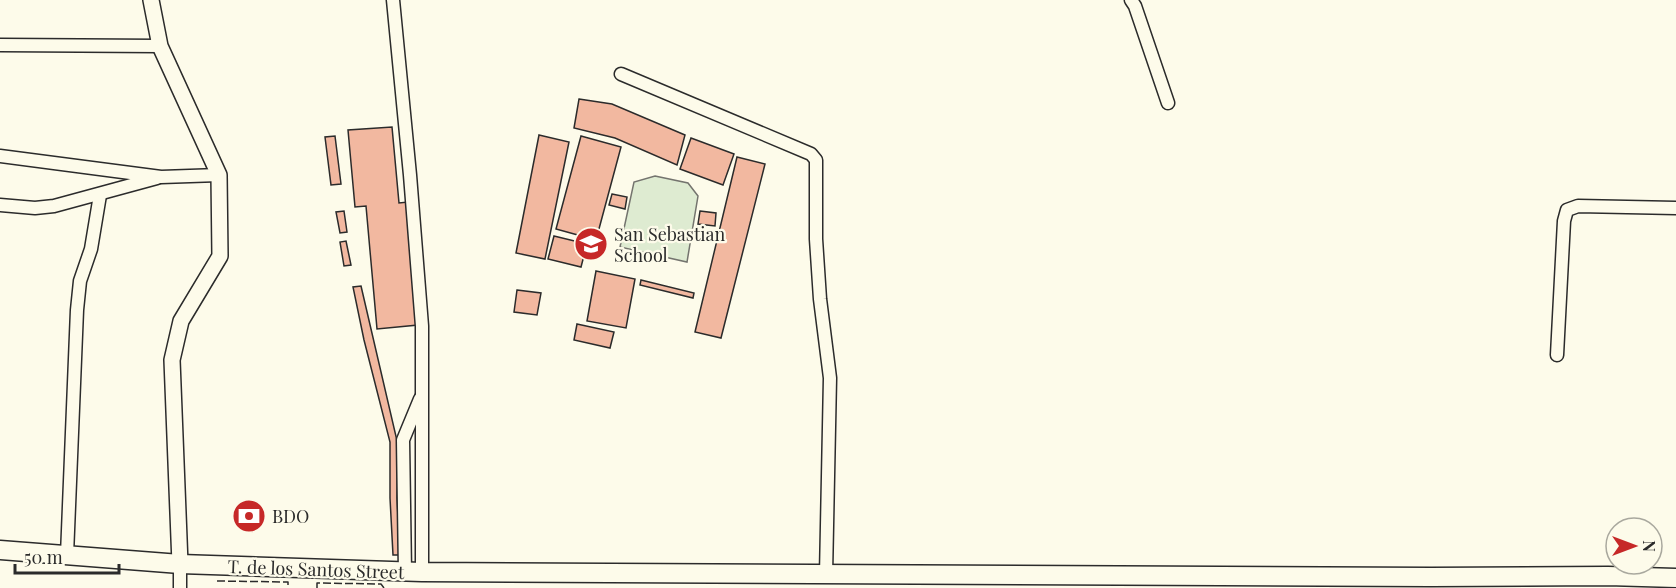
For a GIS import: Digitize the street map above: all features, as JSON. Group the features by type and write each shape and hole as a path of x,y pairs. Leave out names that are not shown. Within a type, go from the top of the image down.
{"main road":[{"name":"T. de los Santos Street","path":"0,550 414,580 640,581 826,575 876,581 1608,576 1676,578"}],"street":[{"path":"151,0 160,46 219,175 220,256 181,321 172,360 180,588"},
{"path":"393,0 422,326 423,393 414,580"},
{"path":"1131,0 1168,103"},
{"path":"0,45 160,46"},
{"path":"621,74 811,154 816,160 816,239 820,300 830,378 826,575"},
{"path":"0,156 161,177 219,175"},
{"path":"0,205 35,208 100,195 161,177"},
{"path":"66,555 76,310 80,281 91,249 100,195"},
{"path":"1557,355 1564,221 1568,210 1578,206 1676,208"},
{"path":"414,580 403,440 423,393"}],"green space":[{"path":"655,176 688,183 698,196 687,262 620,247 634,182"}],"building":[{"path":"579,99 612,104 685,135 677,165 615,138 574,128"},
{"path":"392,127 399,203 408,202 418,325 377,329 366,206 355,207 348,130"},
{"path":"539,135 569,142 545,259 516,253"},
{"path":"335,136 341,184 331,185 325,137"},
{"path":"581,136 621,147 596,240 556,229"},
{"path":"691,138 734,154 723,185 680,169"},
{"path":"737,157 765,164 721,338 695,332"},
{"path":"612,194 627,197 625,209 609,205"},
{"path":"344,211 347,232 340,233 336,212"},
{"path":"700,211 716,213 715,226 698,224"},
{"path":"554,236 587,244 581,267 548,259"},
{"path":"346,241 351,265 344,266 340,242"},
{"path":"596,271 635,279 626,328 587,321"},
{"path":"641,280 694,293 693,298 640,285"},
{"path":"361,286 398,445 397,498 400,555 393,555 390,442 353,287"},
{"path":"517,290 541,293 537,315 514,312"},
{"path":"577,324 614,332 610,348 574,340"}],"fence":[{"path":"217,581 288,582 288,588"},
{"path":"317,588 317,583 381,584 384,588"}],"place":[{"name":"San Sebastian School","path":"591,244"},
{"name":"BDO","path":"249,516"}]}
